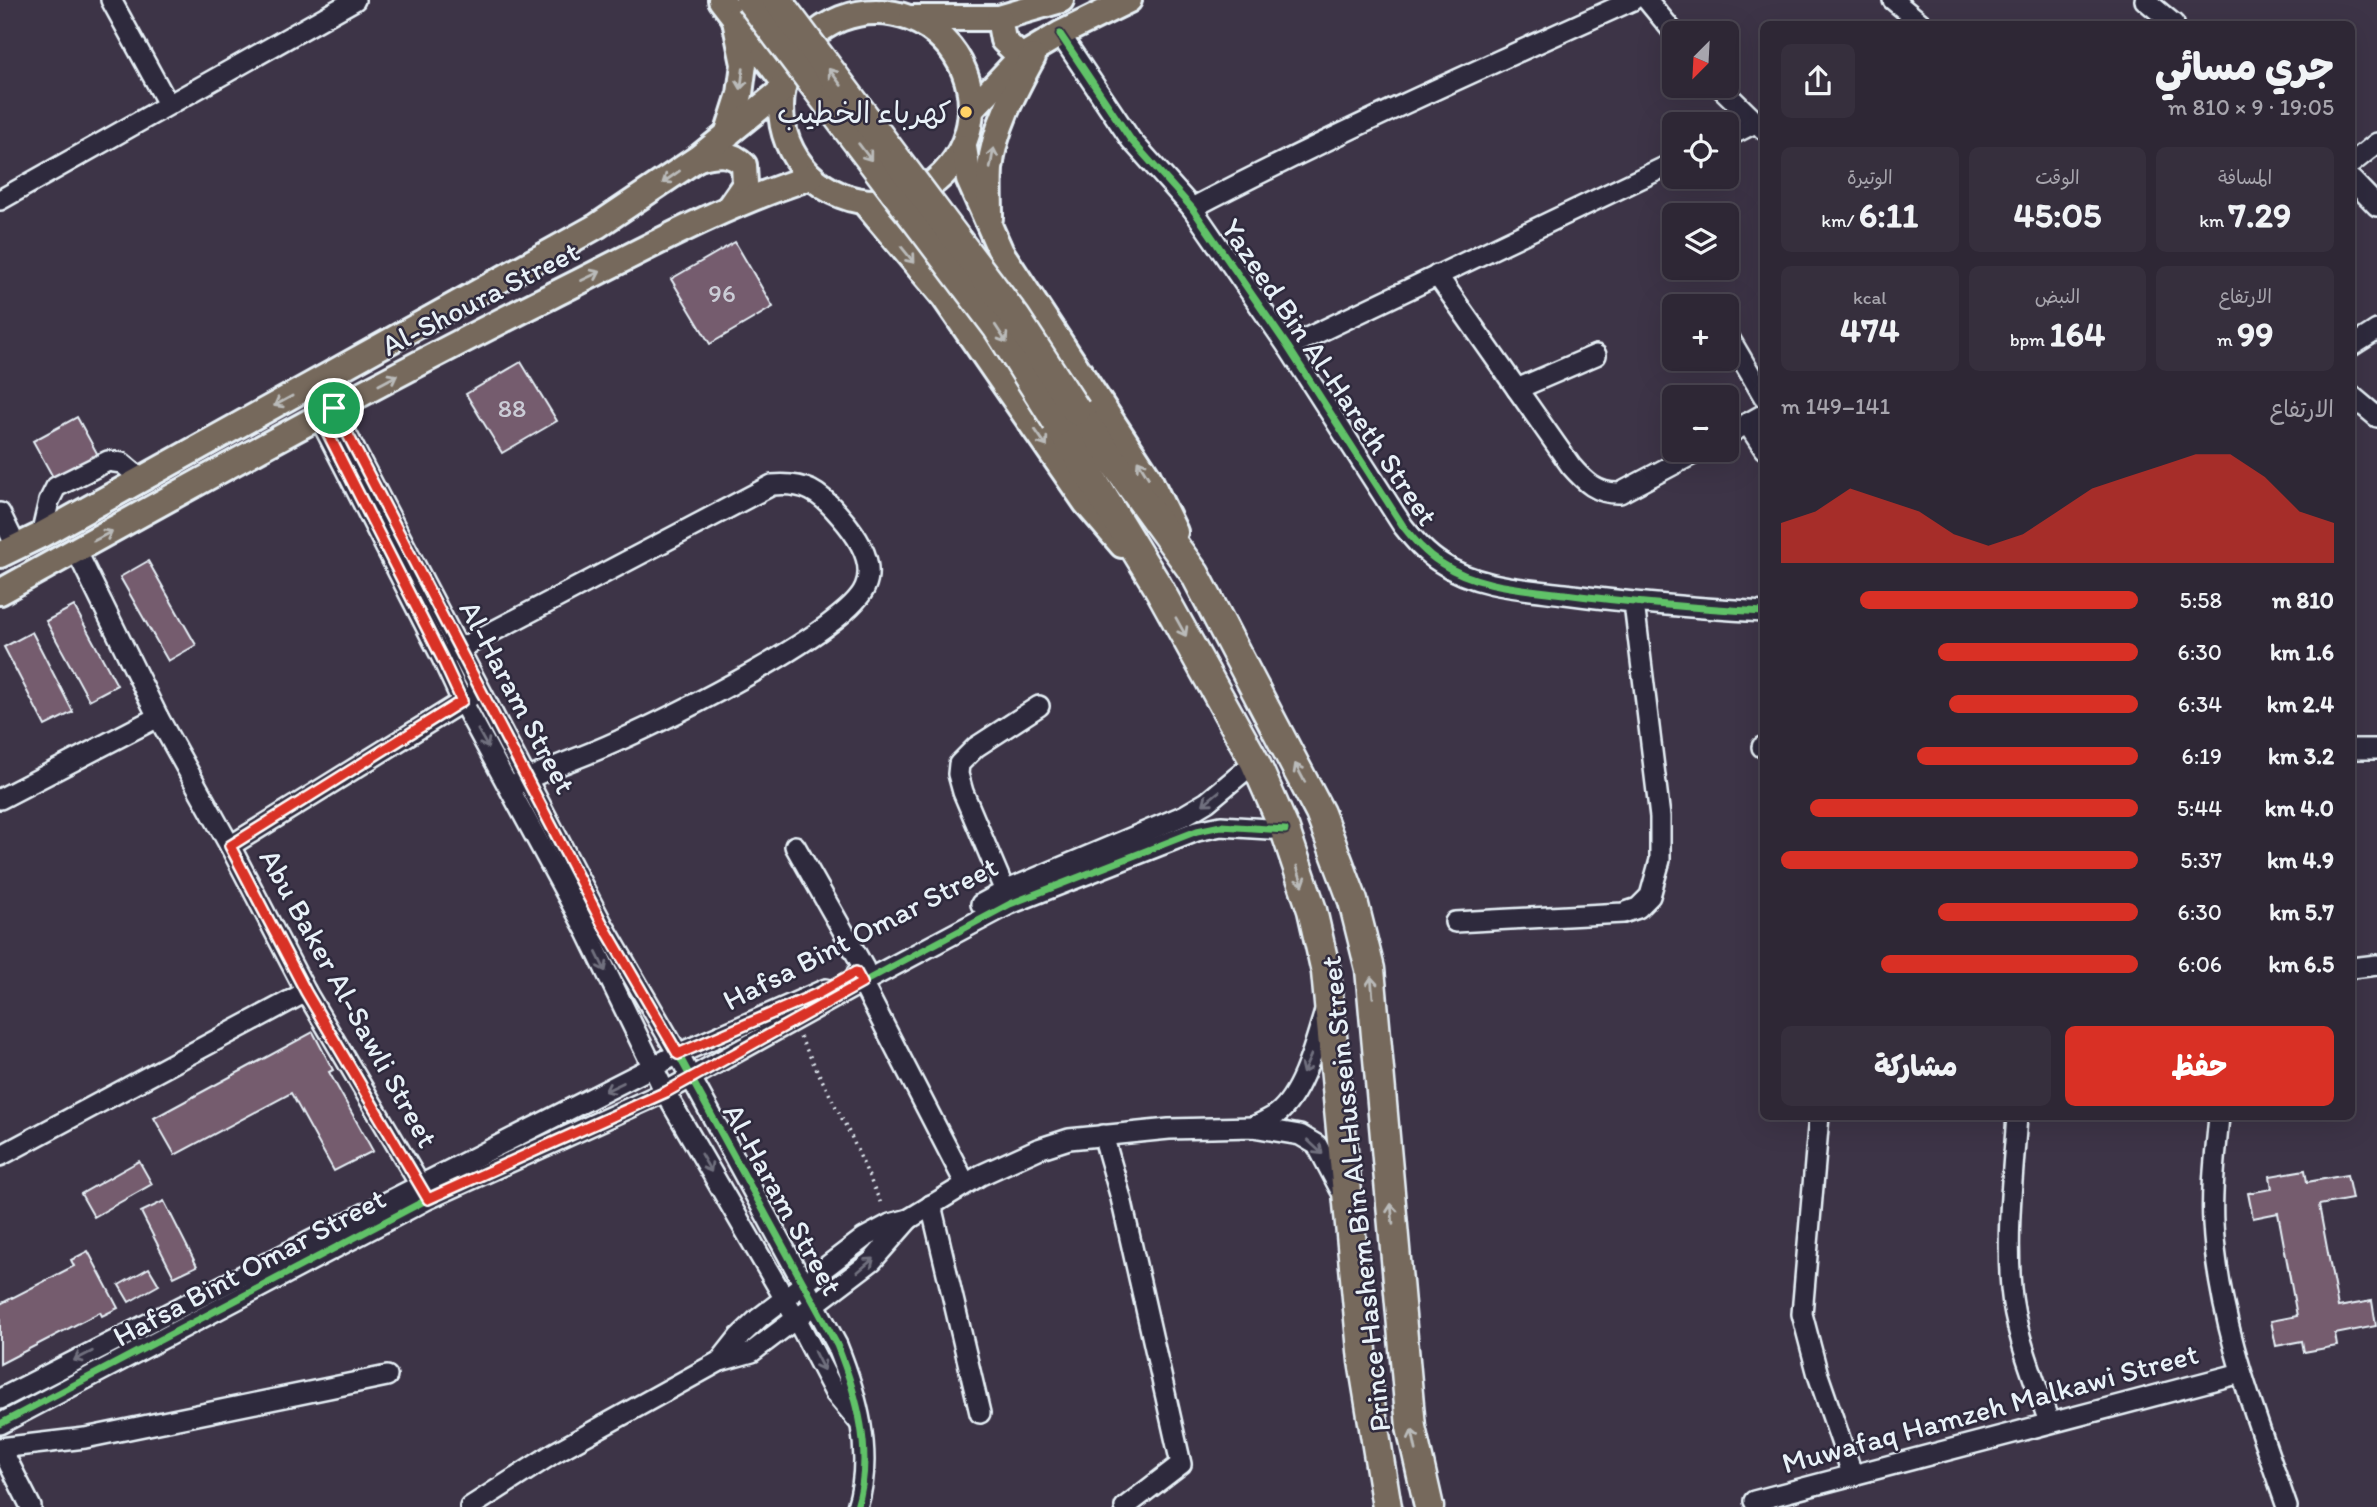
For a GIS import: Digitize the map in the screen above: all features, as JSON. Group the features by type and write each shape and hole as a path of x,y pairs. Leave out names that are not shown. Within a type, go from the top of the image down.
{"highway":[{"name":"Prince Hashem Bin Al-Hussein Street","path":"777,0 1016,318 1066,416 1255,762 1285,830 1312,910 1326,972 1363,1362 1387,1507"},
{"name":"Prince Hashem Bin Al-Hussein Street","path":"734,5 1195,574 1320,813 1353,901 1370,969 1411,1427 1429,1507"}],"main road":[{"path":"734,5 765,16 780,9 786,0"},
{"path":"912,18 944,39 965,71 972,108 964,147 940,179 905,198 864,202 836,194 811,177 796,159 785,137 781,114 783,86 793,58 809,38 830,23 844,7 912,18 999,18 1061,0"},
{"path":"972,108 1029,53 1060,34 1129,0"},
{"path":"734,5 783,86"},
{"path":"726,136 740,94 744,64 734,5"},
{"path":"999,18 1003,40 1029,53"},
{"path":"990,226 990,170 997,136 1029,53"},
{"name":"Al-Shoura Street","path":"8,551 597,226 698,158 783,86"},
{"name":"Prince Hashem Bin Al-Hussein Street","path":"964,147 969,180 1001,252 1148,476 1195,574"},
{"path":"698,158 721,153 739,160 744,165 745,184 729,208"},
{"name":"Al-Shoura Street","path":"0,592 326,412 486,329 729,208 811,177"},
{"name":"Prince Hashem Bin Al-Hussein Street","path":"864,202 943,296 1086,503 1157,585"},
{"path":"943,296 939,255 946,236 956,230 978,233 1001,252"}],"street":[{"path":"111,0 169,104"},
{"path":"0,200 355,0"},
{"name":"Yazeed Bin Al-Hareth Street","path":"1633,0 1419,95 1192,208 1288,346 1403,526 1420,547 1442,564 1476,579 1518,588 1634,603 1760,611"},
{"path":"1647,0 1664,21"},
{"path":"1894,0 1918,21"},
{"path":"2145,0 2170,21"},
{"path":"1060,34 1131,140 1192,208"},
{"path":"1731,98 1760,127 1739,133"},
{"path":"2355,161 2377,143"},
{"path":"1288,346 1662,168"},
{"path":"2355,183 2377,206"},
{"path":"1437,275 1585,482 1608,493 1631,489 1679,462"},
{"path":"2355,344 2377,330"},
{"path":"1739,354 1760,390"},
{"path":"1517,389 1596,355"},
{"path":"2355,399 2377,417"},
{"name":"Al-Haram Street","path":"326,412 451,654 480,691 529,778 666,1092 797,1320 835,1393 861,1424"},
{"path":"1739,428 1756,419"},
{"path":"41,535 56,487 108,461 122,463 141,479"},
{"path":"451,654 772,485 795,486 823,496 864,550 867,584 862,596 842,617 825,629 746,676 622,740 510,788"},
{"path":"0,513 8,551"},
{"name":"Abu Baker Al-Sawli Street","path":"76,550 158,717 230,846 306,992 424,1191"},
{"path":"1455,922 1623,913 1638,908 1650,896 1660,860 1660,817 1634,603"},
{"name":"Al-Haram Street","path":"451,654 462,701 510,788 595,928 678,1054 837,1345 852,1381 861,1424 864,1458 857,1507"},
{"path":"230,846 480,691"},
{"path":"1008,898 963,792 958,774 959,764 976,747 1039,706"},
{"path":"0,799 158,717"},
{"path":"2355,749 2377,749"},
{"name":"Hafsa Bint Omar Street","path":"0,1424 678,1054 861,975 1008,898 1173,821 1207,802 1255,762"},
{"name":"Hafsa Bint Omar Street","path":"1008,898 1197,831 1221,826 1285,830"},
{"path":"795,846 965,1183"},
{"path":"2355,968 2377,965"},
{"name":"Hafsa Bint Omar Street","path":"0,1399 424,1191 666,1092 792,1022 861,975"},
{"path":"0,1156 306,992"},
{"path":"1253,1127 1279,1112 1295,1090 1311,1057 1328,999"},
{"path":"1819,1120 1802,1314 1818,1375 1853,1476"},
{"path":"2017,1120 2009,1239 2011,1290 2023,1349 2049,1422"},
{"path":"2219,1120 2213,1223 2218,1272 2241,1373 2287,1507"},
{"path":"470,1507 554,1453 720,1361 751,1352 872,1261 909,1219 965,1183 1038,1149 1069,1139 1102,1135 1169,1129 1253,1127 1300,1136 1317,1145 1347,1204"},
{"path":"1102,1135 1121,1198 1181,1464 1125,1507"},
{"path":"931,1205 979,1413"},
{"path":"720,1361 739,1337 837,1256 890,1224 909,1219"},
{"name":"Muwafaq Hamzeh Malkawi Street","path":"1754,1501 2241,1373"},
{"path":"31,1507 0,1448 85,1438 387,1376"}],"path":[{"path":"792,1022 851,1136 890,1224"}],"building":[{"path":"735,242 773,307 710,344 671,279"},
{"path":"521,362 557,421 502,453 466,394"},
{"path":"77,417 98,455 54,479 33,441"},
{"path":"148,561 196,645 168,661 120,577"},
{"path":"74,606 117,685 89,700 46,621"},
{"path":"32,632 73,712 45,726 4,647"},
{"path":"313,1032 333,1070 329,1072 373,1151 334,1171 291,1093 175,1155 154,1118"},
{"path":"139,1161 152,1184 94,1217 81,1194"},
{"path":"2305,1170 2307,1182 2347,1175 2352,1199 2319,1205 2338,1307 2372,1301 2376,1326 2335,1334 2337,1346 2304,1352 2302,1341 2276,1346 2271,1321 2297,1316 2278,1213 2253,1218 2248,1193 2272,1189 2270,1176"},
{"path":"164,1201 197,1266 174,1277 141,1212"},
{"path":"88,1251 118,1308 102,1316 100,1312 0,1364 0,1304 74,1266 71,1260"},
{"path":"149,1268 159,1285 129,1302 119,1285"}],"cycle path":[{"path":"1060,34 1131,140 1192,208 1288,347 1403,526 1430,555 1455,571 1501,586 1639,603 1760,612"},
{"path":"333,408 602,923 678,1054 837,1345 851,1384 861,1425 864,1466 857,1507"},
{"path":"0,1424 428,1199 665,1092 1010,904 1197,831 1221,826 1285,830"}],"place":[{"name":"كهرباء الخطيب","path":"966,112"}],"route":[{"path":"334,408 480,691 529,778 602,923 678,1054 819,993 856,972 862,983 666,1092 428,1199 306,992 230,846 462,701 319,416 334,408"}]}
